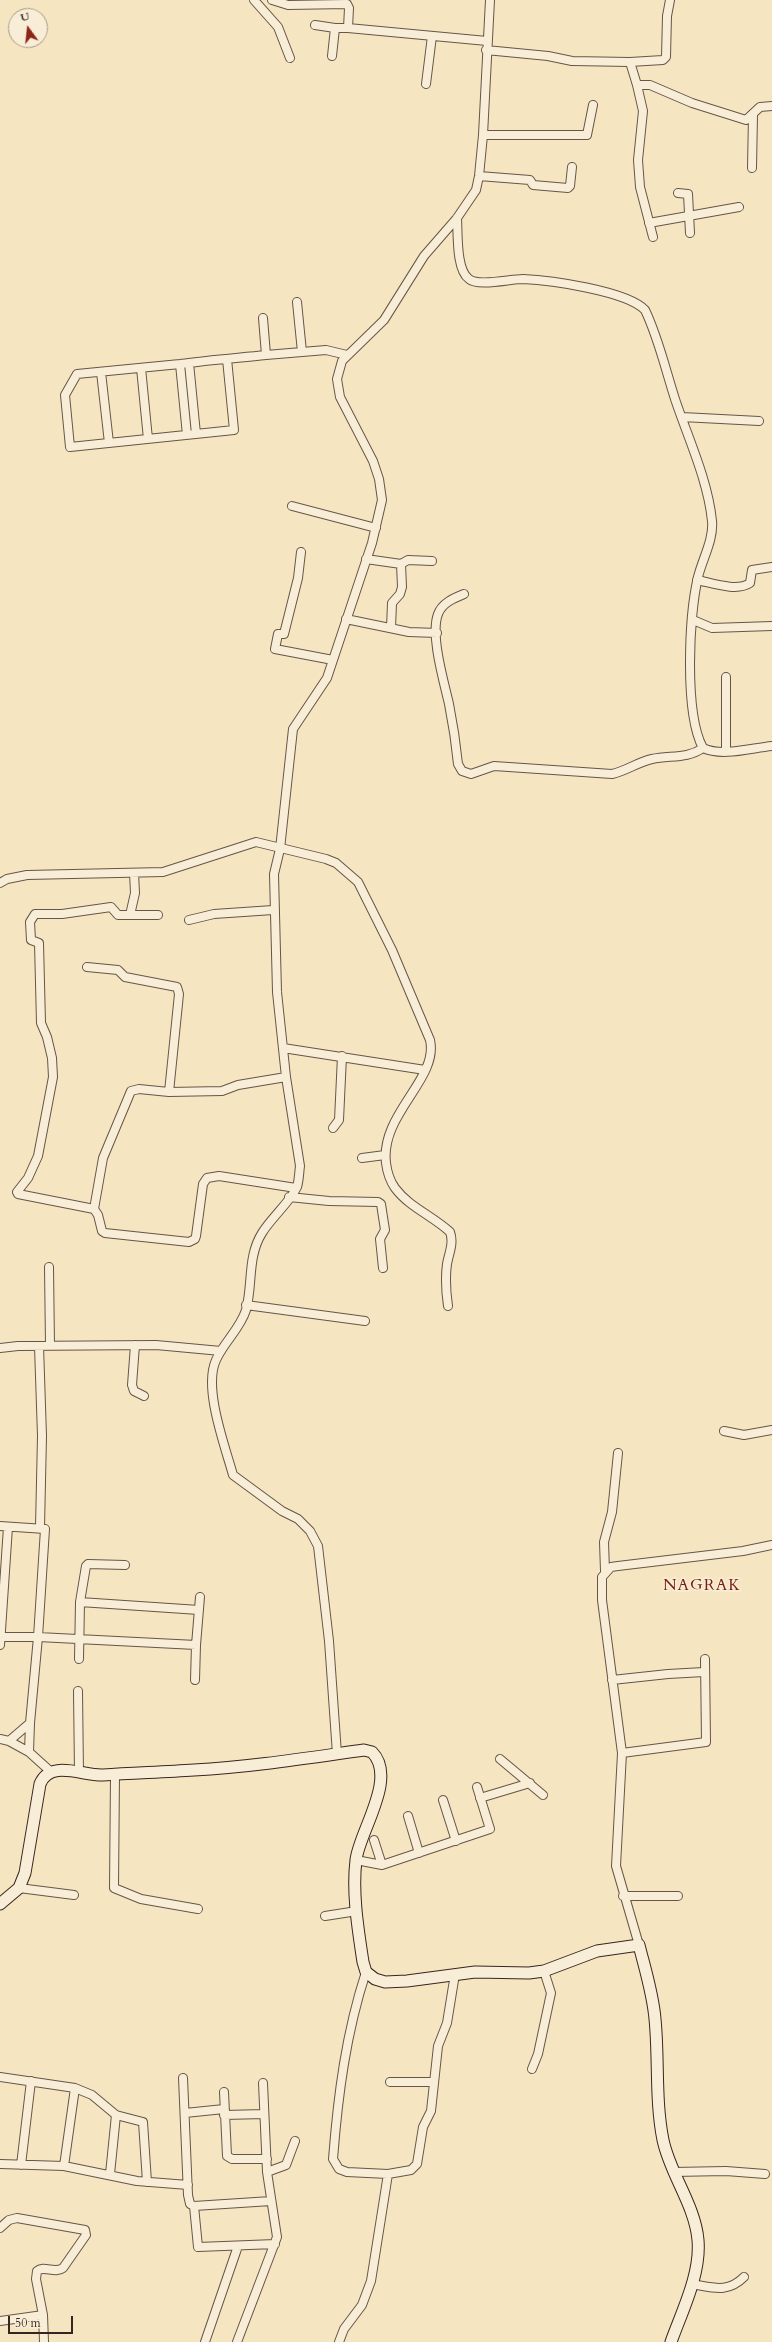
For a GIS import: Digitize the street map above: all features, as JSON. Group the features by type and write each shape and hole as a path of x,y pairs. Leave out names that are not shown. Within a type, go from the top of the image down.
{"street":[{"path":"254,0 278,27 290,58"},
{"path":"272,0 288,5 346,4 350,8 348,28"},
{"path":"337,1754 329,1641 318,1546 310,1531 298,1519 282,1511 233,1476 223,1441 213,1389 216,1361 221,1351 237,1329 246,1305 251,1264 258,1242 296,1188 300,1166 283,1048 273,910 274,874 280,849 293,729 326,678 333,660 376,528 382,500 379,479 373,461 351,421 337,388 339,370 347,354 384,320 424,256 470,201 480,176 486,45 490,0"},
{"path":"315,25 432,36 572,61 630,62 665,59 670,0"},
{"path":"332,56 335,28"},
{"path":"426,84 432,36"},
{"path":"630,62 643,111 638,160 640,187 653,237"},
{"path":"636,85 650,85 692,103 746,120 760,107 772,106"},
{"path":"483,135 587,135 593,105"},
{"path":"752,168 753,115"},
{"path":"480,176 530,180 533,185 568,188 570,186 572,167"},
{"path":"678,193 688,194 690,233"},
{"path":"649,222 739,207"},
{"path":"457,218 461,268 468,279 477,283 523,279 563,282 585,286 640,305 648,318 705,488 712,521 711,535 697,580 690,654 691,684 697,735 703,748 708,750 726,751 772,746"},
{"path":"297,302 302,352"},
{"path":"263,318 266,355"},
{"path":"227,359 234,430 70,447 65,395 77,374 266,355 326,350 347,354"},
{"path":"184,363 196,434"},
{"path":"184,363 187,435"},
{"path":"141,368 148,439"},
{"path":"102,372 109,443"},
{"path":"682,417 759,421"},
{"path":"292,506 376,528"},
{"path":"301,552 298,578 284,634 278,634 275,649 333,660"},
{"path":"366,559 401,564 408,560 432,560"},
{"path":"391,628 392,603 400,594 402,587 401,564"},
{"path":"697,580 718,584 744,586 750,583 752,570 772,567"},
{"path":"464,594 449,601 441,608 438,614 437,633 439,664 448,702 458,764 466,774 494,766 612,774 625,771 652,759 694,754 703,748"},
{"path":"346,619 409,632 437,633"},
{"path":"693,620 712,628 772,626"},
{"path":"726,677 726,751"},
{"path":"0,883 6,879 27,875 134,873 175,870 251,843 326,859 336,863 358,882 392,950 432,1048 425,1070 391,1125 385,1155 390,1178 402,1196 450,1232 452,1244 447,1264 446,1292 448,1306"},
{"path":"130,915 130,907 135,893 134,873"},
{"path":"94,1209 18,1194 17,1192 28,1178 38,1156 53,1077 52,1058 47,1037 41,1023 39,943 31,940 30,922 35,914 62,914 111,907 118,915 158,915"},
{"path":"189,920 214,914 273,910"},
{"path":"87,967 118,970 124,977 177,987 179,994 169,1092"},
{"path":"283,1048 425,1070"},
{"path":"333,1128 339,1120 342,1056"},
{"path":"286,1077 238,1085 222,1091 169,1092 139,1089 131,1091 103,1158 94,1209 98,1215 102,1231 105,1233 189,1242 195,1239 196,1236 203,1184 207,1178 219,1176 296,1188"},
{"path":"362,1158 385,1155"},
{"path":"289,1197 329,1201 378,1202 381,1204 386,1230 380,1239 384,1268"},
{"path":"49,1267 50,1346"},
{"path":"246,1305 365,1321"},
{"path":"0,1348 135,1345 221,1351"},
{"path":"135,1345 132,1385 134,1391 144,1396"},
{"path":"39,1346 42,1436 40,1527"},
{"path":"724,1431 744,1435 760,1434 772,1430"},
{"path":"618,1454 612,1512 604,1542 605,1572 601,1582 602,1600 622,1753 616,1866 623,1896 639,1945 655,2018 661,2128 666,2154 696,2226 698,2241 697,2260 691,2284 671,2342"},
{"path":"29,1752 30,1723 38,1637 45,1529 40,1527 4,1527 0,1640 38,1637 79,1638 196,1645"},
{"path":"605,1572 611,1567 743,1551 772,1545"},
{"path":"79,1658 80,1602 84,1572 87,1564 125,1565"},
{"path":"195,1680 200,1597"},
{"path":"80,1602 199,1610"},
{"path":"622,1753 706,1742 705,1659"},
{"path":"612,1680 704,1672"},
{"path":"78,1691 79,1773"},
{"path":"10,1740 30,1723"},
{"path":"0,1739 10,1740 29,1752 50,1771"},
{"path":"0,1904 19,1888 28,1859 40,1784 44,1775 50,1771 59,1770 79,1773 115,1774 203,1770 369,1751 375,1755 379,1766 377,1797 356,1860 359,1934 366,1972 355,2006 345,2052 333,2159 339,2169 347,2172 388,2174 410,2170 415,2167 423,2127 432,2111 438,2046 447,2023 455,1974"},
{"path":"500,1759 543,1795"},
{"path":"115,1774 114,1888 141,1899 198,1909"},
{"path":"480,1798 530,1783"},
{"path":"356,1860 382,1865 490,1829 477,1787"},
{"path":"443,1800 456,1841"},
{"path":"408,1816 419,1853"},
{"path":"374,1840 382,1865"},
{"path":"19,1888 74,1895"},
{"path":"623,1896 678,1896"},
{"path":"325,1916 357,1911"},
{"path":"366,1972 375,1979 385,1982 407,1981 475,1972 529,1973 544,1971 596,1951 639,1945"},
{"path":"532,2069 538,2054 551,1993 544,1971"},
{"path":"0,2077 75,2088 92,2095 116,2115 136,2119 144,2124 147,2182"},
{"path":"183,2078 189,2201 194,2206 198,2247 275,2244"},
{"path":"21,2165 31,2081"},
{"path":"390,2082 434,2082"},
{"path":"237,2342 277,2237 267,2172 264,2083"},
{"path":"64,2166 75,2088"},
{"path":"224,2092 227,2154 229,2158 267,2159"},
{"path":"185,2112 264,2114"},
{"path":"110,2174 116,2115"},
{"path":"267,2172 286,2165 295,2141"},
{"path":"0,2164 64,2166 147,2182 188,2185"},
{"path":"673,2172 726,2171 765,2174"},
{"path":"339,2342 344,2329 362,2305 371,2281 388,2174"},
{"path":"194,2206 271,2201"},
{"path":"0,2228 9,2220 17,2218 85,2230 86,2235 63,2268 58,2271 41,2269 37,2271 36,2279 43,2315 44,2342"},
{"path":"205,2342 238,2246"},
{"path":"691,2284 727,2288 737,2284 744,2277"},
{"path":"0,2321 43,2315"}],"district":[{"name":"NAGRAK","path":"702,1586"}]}
